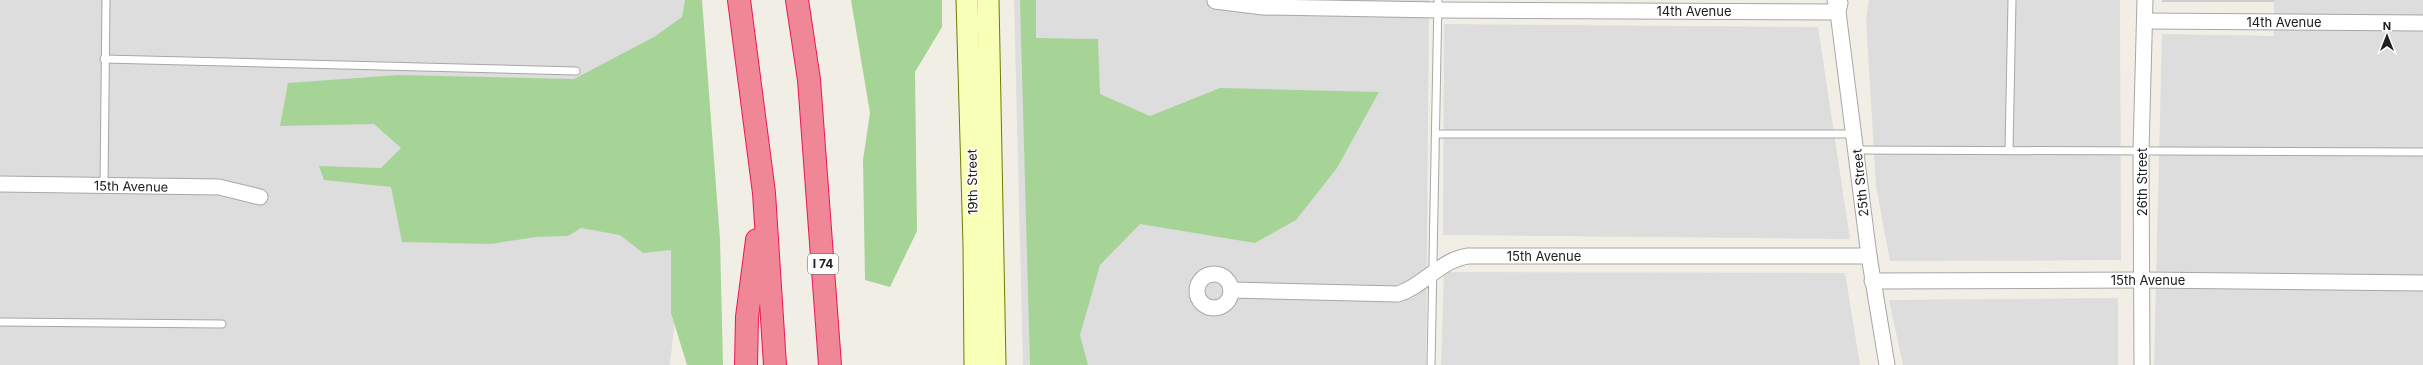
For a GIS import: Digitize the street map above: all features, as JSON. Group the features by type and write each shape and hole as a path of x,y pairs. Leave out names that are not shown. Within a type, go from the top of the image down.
{"highway":[{"path":"739,0 764,193 775,365"},
{"name":"I 74","path":"797,0 809,80 830,365"},
{"path":"746,365 747,317 764,193"}],"main road":[{"name":"19th Street","path":"968,0 974,245 975,365"},
{"name":"19th Street","path":"988,0 995,365"}],"street":[{"name":"26th Street","path":"2142,365 2141,150 2144,0"},
{"name":"14th Avenue","path":"1214,1 1263,6 1838,4"},
{"name":"25th Street","path":"1838,4 1872,281 1887,365"},
{"name":"14th Avenue","path":"2144,21 2423,22"},
{"name":"15th Avenue","path":"0,184 219,186 260,197"},
{"name":"15th Avenue","path":"1231,290 1398,294 1411,288 1456,258 1468,256 1869,256"},
{"name":"15th Avenue","path":"1872,281 2142,280 2423,283"}],"lane":[{"path":"104,186 104,59 106,0"},
{"path":"2009,150 2012,0"},
{"path":"1431,365 1438,5"},
{"path":"104,59 576,71"},
{"path":"1436,134 1855,134"},
{"path":"1856,150 2423,152"},
{"path":"0,322 222,324"}],"shaded area":[{"path":"0,0 695,0 704,42 670,365 0,365"},
{"path":"1014,0 1429,0 1426,365 1023,365"},
{"path":"1869,0 2120,0 2121,260 1890,261 1876,186 1866,19"},
{"path":"2162,0 2274,0 2274,2 2162,2"},
{"path":"2274,0 2423,0 2423,365 2154,365 2162,34 2274,36"},
{"path":"1444,24 1818,27 1850,239 1443,235"},
{"path":"1444,272 1845,273 1860,365 1441,365"},
{"path":"2118,298 2118,365 1903,365 1889,300"}],"green space":[{"path":"685,0 702,0 720,239 723,365 687,365 671,313 671,250 643,253 620,235 581,228 568,236 536,237 491,244 402,242 391,187 324,180 319,166 381,168 401,148 374,124 280,126 288,83 398,75 574,79 654,37 682,17"},
{"path":"851,0 942,0 942,27 915,72 917,231 890,287 865,280 863,160 870,113"},
{"path":"1020,0 1036,0 1036,38 1098,39 1100,94 1150,116 1220,88 1379,92 1337,168 1296,220 1255,243 1140,224 1100,265 1080,335 1088,365 1030,365"}]}
